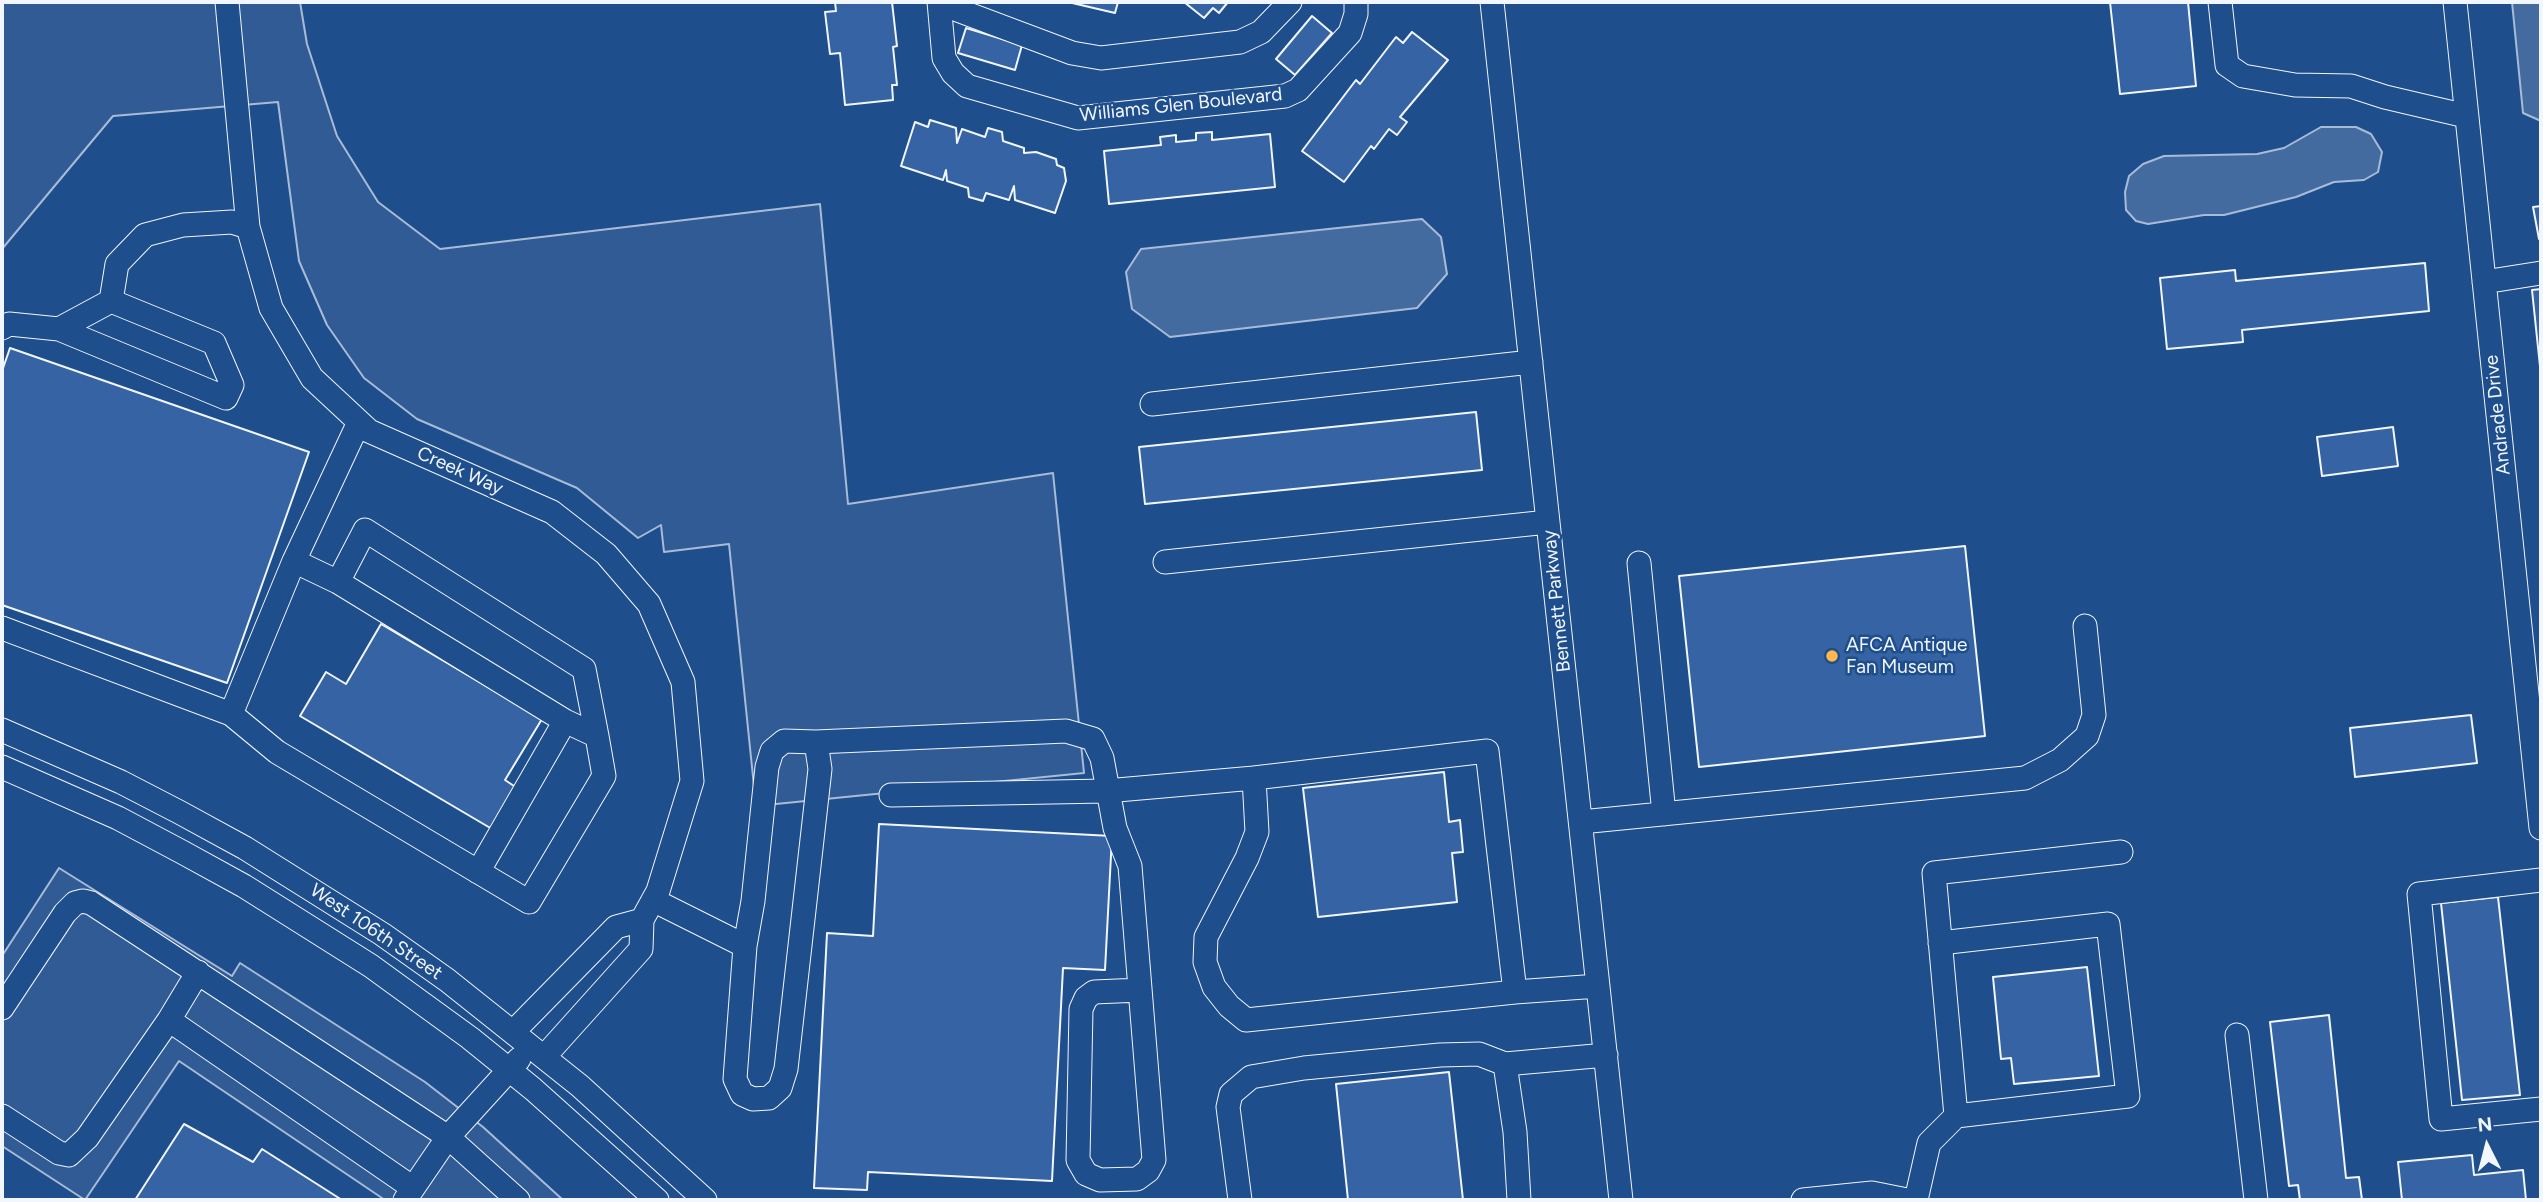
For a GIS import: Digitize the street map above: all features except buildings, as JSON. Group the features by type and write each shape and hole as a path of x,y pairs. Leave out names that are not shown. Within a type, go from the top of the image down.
{"street":[{"name":"Creek Way","path":"226,2 248,227 271,308 312,378 369,431 552,512 606,554 649,604 683,682 692,781 653,900 642,920 641,950 530,1045"},
{"name":"Williams Glen Boulevard","path":"1290,2 1261,32 1240,42 1101,58 1072,52 939,2 944,58 953,74 967,86 1078,118 1285,96 1298,90 1350,33 1356,14 1356,2"},
{"name":"Bennett Parkway","path":"1492,2 1621,1200"},
{"path":"2220,2 2227,65 2243,76 2295,85 2351,86 2466,116"},
{"name":"Andrade Drive","path":"2455,2 2541,828"},
{"path":"111,301 117,264 145,235 183,225 232,222 248,227"},
{"path":"2484,282 2541,273"},
{"path":"59,329 111,301"},
{"path":"2,328 9,324 59,329 226,398 232,385 214,343 111,301"},
{"path":"1152,404 1531,362"},
{"path":"230,714 294,561 359,422"},
{"path":"1166,562 1548,522"},
{"path":"2,628 230,714 277,752 529,902 604,776 584,669 365,530 338,582"},
{"path":"294,561 338,582 565,721 597,736"},
{"path":"1639,563 1664,814"},
{"path":"1581,822 2025,778 2060,760 2087,736 2094,715 2085,626"},
{"path":"478,872 565,721"},
{"name":"West 106th Street","path":"2,730 121,782 245,848 382,934 447,980 530,1045 590,1095 705,1200"},
{"path":"816,742 820,769 786,1069 780,1088 769,1098 753,1099 742,1094 735,1079 745,946 753,901 767,767 772,751 785,741 1066,732 1093,739 1102,758 1115,828 1130,866 1154,1160 1148,1171 1137,1179 1100,1180 1086,1174 1077,1160 1081,1009 1086,998 1094,992 1140,990"},
{"path":"891,795 1106,790 1254,778 1487,751 1515,992"},
{"name":"West 106th Street","path":"2,767 118,818 244,886 371,967 509,1070 657,1200"},
{"path":"1254,778 1257,832 1247,858 1206,937 1205,962 1214,987 1229,1006 1246,1020 1598,986"},
{"path":"1956,1116 1934,873 2121,852"},
{"path":"2541,880 2420,894 2441,1119 2541,1108"},
{"path":"653,900 745,946"},
{"path":"2,1009 65,913 75,903 83,901 198,972 448,1137 518,1200"},
{"path":"169,1020 409,1194 448,1137 530,1045 617,927 642,920"},
{"path":"1916,1200 1929,1143 1956,1116 2128,1096 2108,924 1940,943"},
{"path":"2,1116 59,1153 69,1155 87,1139 169,1020 198,972"},
{"path":"2238,1035 2256,1200"},
{"path":"1240,1200 1228,1107 1231,1094 1251,1077 1304,1068 1440,1055 1479,1054 1505,1064 1606,1055"},
{"path":"1505,1064 1515,1132 1519,1200"},
{"path":"1803,1200 1872,1194 1907,1200"}],"shaded area":[{"path":"2,2 300,2 307,44 337,136 378,202 440,249 820,204 848,504 1053,473 1084,773 756,806 729,544 664,552 661,525 638,538 577,488 417,419 364,378 327,325 299,261 278,102 113,116 2,249"},
{"path":"2512,2 2541,2 2541,121 2523,113"},
{"path":"2321,127 2356,127 2371,134 2382,152 2378,172 2364,180 2334,182 2296,197 2224,215 2204,215 2148,224 2136,221 2126,210 2125,192 2129,176 2143,164 2164,156 2257,154 2284,148"},
{"path":"1422,219 1441,237 1447,274 1417,308 1170,337 1132,309 1126,272 1141,249"},
{"path":"59,868 232,976 240,963 425,1082 483,1127 563,1200 382,1200 179,1061 85,1200 2,1146 2,956"}],"place":[{"name":"AFCA Antique Fan Museum","path":"1832,656"}]}
